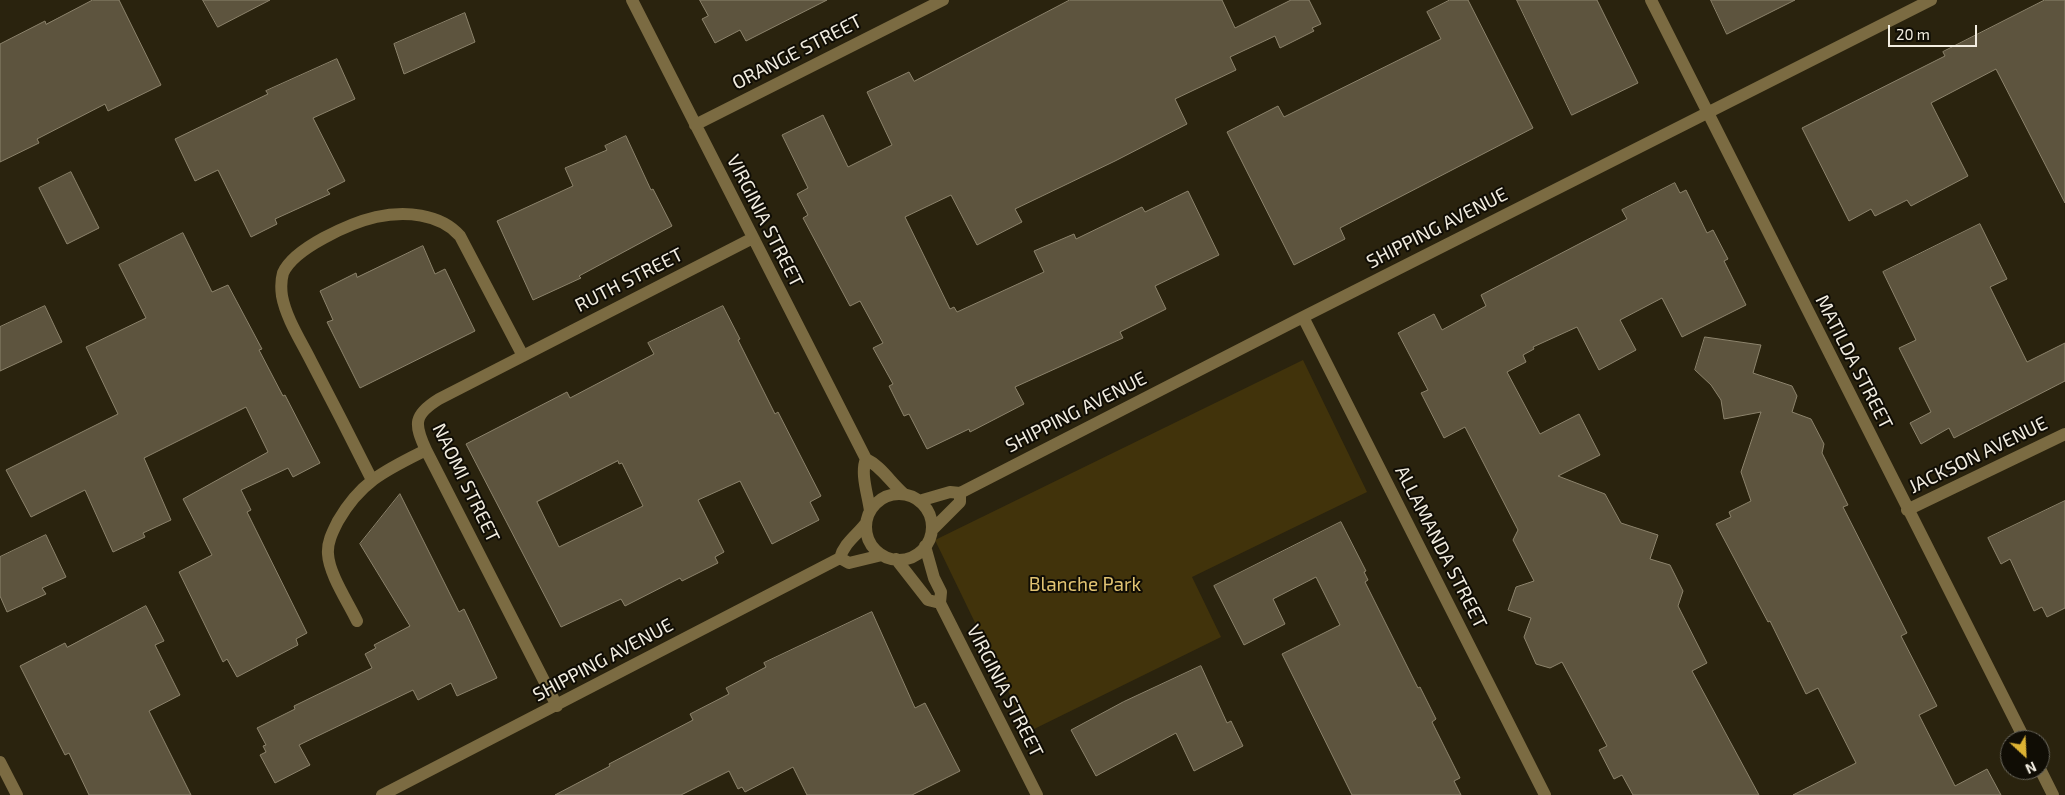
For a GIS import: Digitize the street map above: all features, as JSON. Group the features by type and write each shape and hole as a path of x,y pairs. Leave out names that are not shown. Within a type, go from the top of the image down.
{"street":[{"name":"VIRGINIA STREET","path":"632,0 866,459 874,463 892,484 904,494"},
{"name":"ORANGE STREET","path":"695,125 943,0"},
{"name":"MATILDA STREET","path":"1651,0 1907,510 2020,730"},
{"name":"SHIPPING AVENUE","path":"919,501 950,492 960,493 1931,0"},
{"path":"372,480 282,297 281,284 283,273 296,256 347,227 364,220 390,215 433,218 453,228 460,236 523,356"},
{"name":"RUTH STREET","path":"523,356 753,238"},
{"name":"ALLAMANDA STREET","path":"1304,317 1545,795"},
{"name":"NAOMI STREET","path":"523,356 439,399 424,410 416,426 426,450 557,706"},
{"name":"JACKSON AVENUE","path":"1907,510 2065,434"},
{"path":"357,621 331,567 328,554 329,541 352,500 372,480 426,450"},
{"name":"VIRGINIA STREET","path":"866,459 862,468 867,485 868,517"},
{"path":"932,530 929,514 919,501 904,494 884,497 868,517 869,541 874,549 882,555 896,560 912,556 926,546 932,530 960,502 960,493"},
{"name":"SHIPPING AVENUE","path":"382,795 840,558 843,547 858,534 868,517"},
{"name":"VIRGINIA STREET","path":"926,546 934,578 941,592 940,604 1037,795"},
{"path":"840,558 849,563 882,555"},
{"name":"VIRGINIA STREET","path":"896,560 928,600 940,604"},
{"path":"0,762 16,795"},
{"path":"2046,780 2053,795"}],"green space":[{"name":"Blanche Park","path":"1303,360 1367,492 1192,577 1221,637 1028,732 935,540"}],"building":[{"path":"93,0 119,0 161,85 108,111 105,104 37,139 39,143 0,162 0,44 45,21 46,24"},
{"path":"203,0 270,0 218,27"},
{"path":"700,0 827,0 746,41 740,30 715,43 702,19 708,16"},
{"path":"1070,0 1222,0 1235,28 1291,0 1309,0 1321,24 1312,28 1314,31 1280,48 1275,36 1230,57 1236,70 1175,99 1187,124 1015,209 1022,222 977,245 951,195 905,217 950,309 954,307 957,312 1044,272 1034,251 1074,234 1076,239 1142,207 1145,212 1188,191 1219,255 1155,286 1166,309 1120,332 1123,338 1015,387 1024,404 970,432 969,429 927,449 909,414 904,416 889,386 893,384 873,348 883,343 860,301 850,306 803,218 808,215 797,194 808,188 782,135 823,115 848,167 892,145 867,92 909,72 914,81"},
{"path":"1450,0 1468,0 1533,128 1340,228 1345,239 1294,265 1227,132 1278,106 1284,117 1441,39 1427,12"},
{"path":"1517,0 1597,0 1638,83 1572,115"},
{"path":"1711,0 1795,0 1727,34"},
{"path":"2045,0 2065,0 2065,203 1996,69 1931,103 1968,176 1911,206 1907,200 1875,216 1871,209 1849,221 1802,128 1945,56 1943,52"},
{"path":"465,13 475,42 404,74 394,44"},
{"path":"337,59 355,99 313,118 345,181 327,190 330,194 275,219 277,224 251,237 218,170 195,181 175,139 268,94 266,91"},
{"path":"626,136 651,190 653,189 672,226 579,276 581,278 533,300 497,221 573,186 565,168 607,150 605,146"},
{"path":"71,172 99,228 67,244 39,188"},
{"path":"1675,183 1680,193 1686,190 1707,233 1713,230 1728,259 1724,261 1746,305 1682,337 1662,298 1620,320 1636,350 1599,370 1577,327 1533,347 1534,349 1523,355 1526,362 1507,372 1540,434 1579,414 1600,455 1558,476 1605,494 1621,523 1658,535 1650,559 1670,565 1683,591 1678,606 1707,663 1692,671 1759,795 1633,795 1622,775 1614,779 1599,750 1607,746 1562,662 1550,668 1536,664 1524,637 1531,618 1508,610 1516,587 1534,581 1513,540 1518,530 1465,427 1444,438 1421,393 1428,390 1398,333 1434,314 1442,330 1486,306 1481,295 1627,219 1622,210"},
{"path":"1980,224 2007,279 1990,287 2027,362 2065,343 2065,381 1954,438 1949,428 1921,444 1910,423 1931,412 1899,348 1916,340 1883,272"},
{"path":"183,233 212,292 228,285 262,349 259,350 283,396 285,395 320,463 293,477 288,468 241,490 251,510 247,512 307,633 296,639 298,645 237,677 227,659 223,662 179,572 212,555 183,499 268,452 246,407 144,458 171,520 143,533 145,537 113,552 85,490 31,517 6,470 118,414 86,347 146,318 119,265"},
{"path":"423,246 435,274 445,269 475,331 360,388 327,322 333,320 320,291 356,273 357,277"},
{"path":"45,306 62,342 0,371 0,327"},
{"path":"723,306 775,414 778,412 821,496 810,502 819,520 772,544 740,481 698,500 724,552 715,557 718,563 682,581 680,578 625,606 621,599 561,627 466,444 567,392 570,398 654,354 648,343","holes":["618,461 619,464 622,463 643,506 559,547 537,502"]},
{"path":"1705,337 1761,345 1753,373 1792,386 1797,396 1792,412 1811,419 1824,444 1822,453 1848,505 1843,507 1907,633 1901,636 1937,706 1919,715 1955,786 1987,769 2001,795 1793,795 1856,763 1818,688 1806,694 1770,621 1768,622 1716,524 1731,517 1729,512 1751,501 1741,472 1761,412 1724,419 1721,400 1711,385 1695,370"},
{"path":"400,494 459,612 464,609 497,678 457,696 451,683 418,700 413,690 299,745 310,765 275,783 260,755 266,752 263,746 266,745 257,728 295,709 294,706 372,668 365,654 376,648 374,645 410,626 360,544"},
{"path":"2065,501 2065,608 2047,617 2042,607 2034,611 2010,559 2001,564 1988,538"},
{"path":"1341,522 1366,571 1364,572 1368,580 1365,582 1418,688 1420,687 1436,719 1432,722 1460,778 1454,781 1461,795 1352,795 1282,654 1340,625 1316,577 1273,599 1285,624 1244,645 1214,586"},
{"path":"46,535 66,577 42,588 46,594 7,612 0,596 0,557"},
{"path":"146,606 164,641 155,645 180,695 149,711 191,795 89,795 69,753 65,755 20,666 65,643 67,647"},
{"path":"872,612 915,708 925,703 960,771 912,795 807,795 793,767 745,792 742,787 738,789 729,771 681,795 555,795 693,720 690,714 729,694 726,688 766,667 764,663"},
{"path":"1201,666 1227,723 1231,721 1243,746 1194,771 1176,733 1096,776 1071,730 1123,702"}]}
